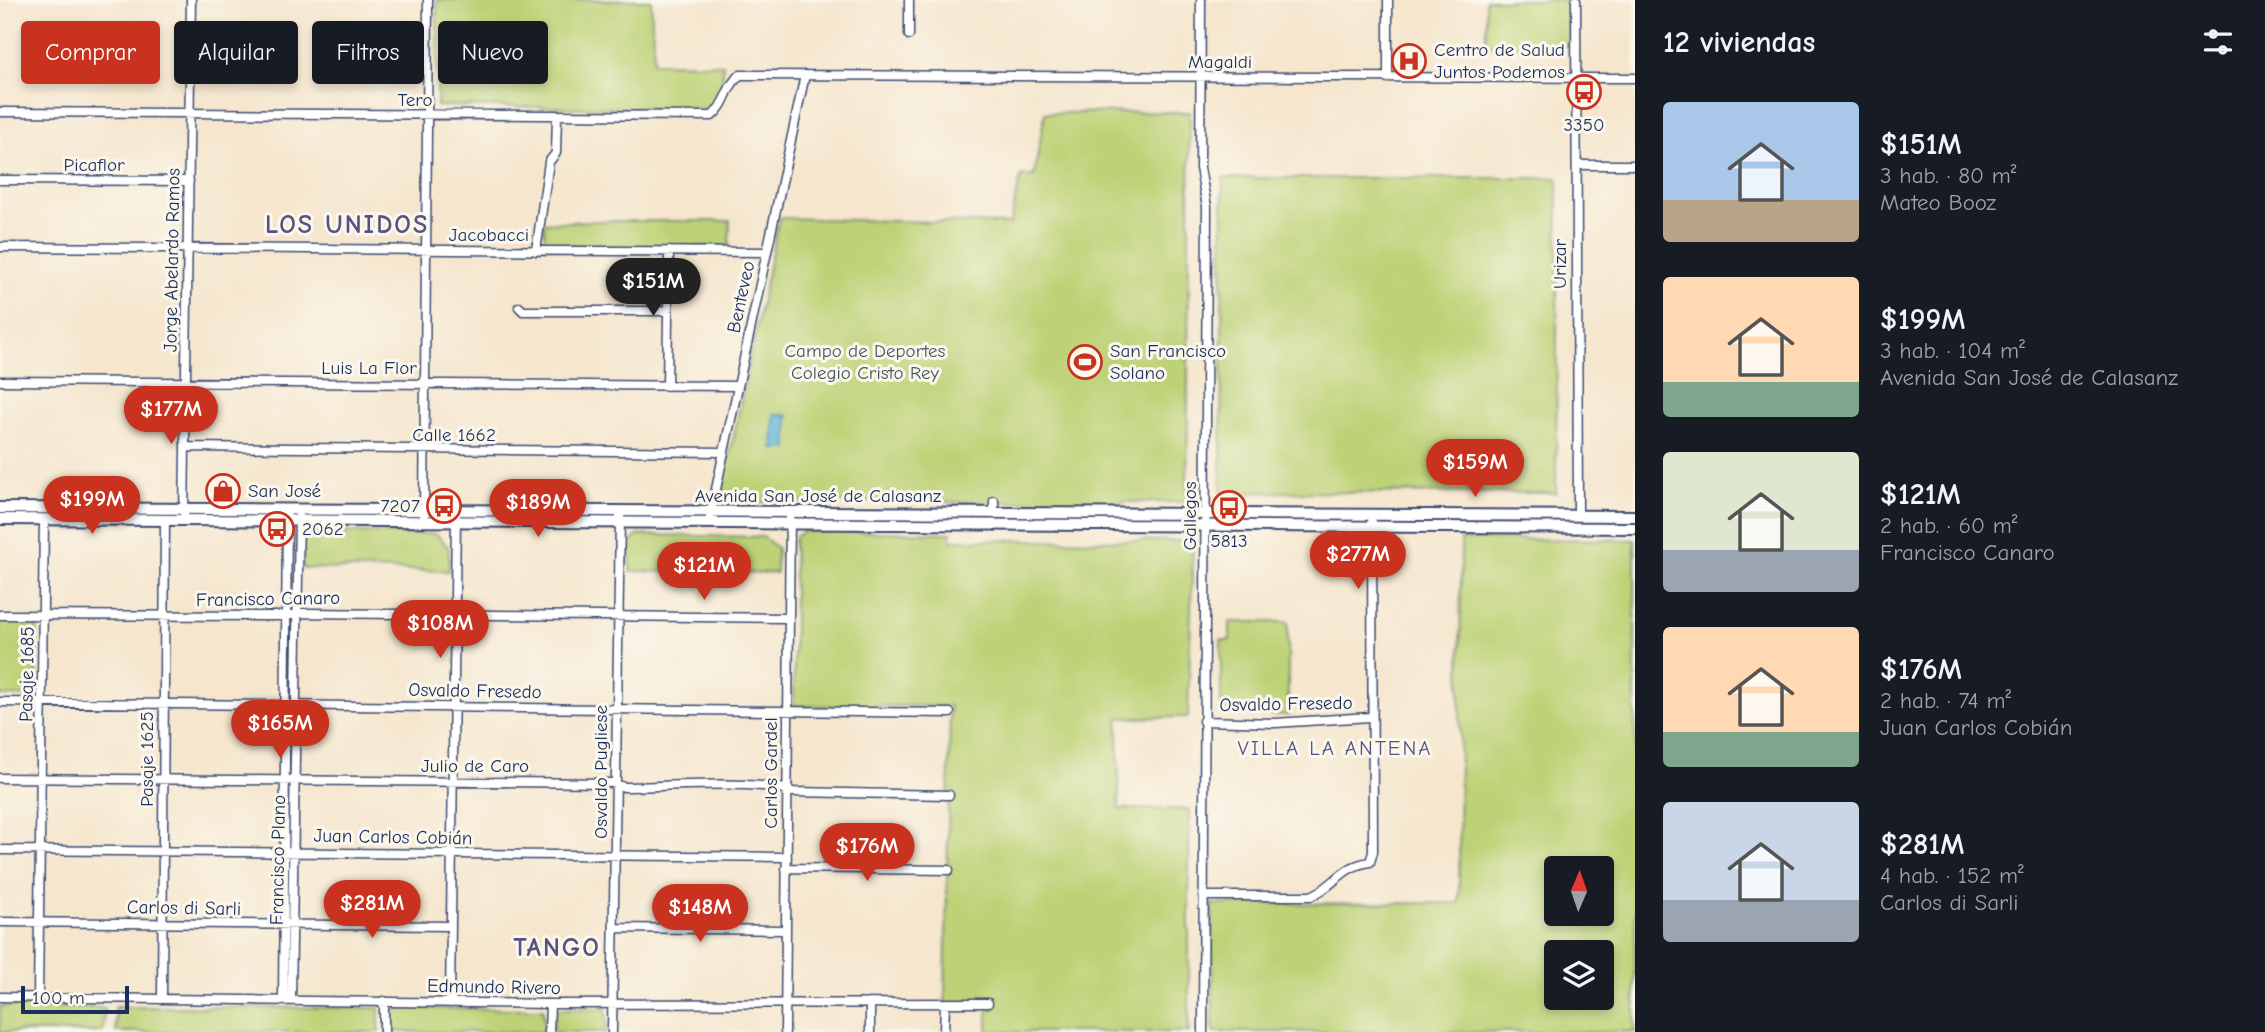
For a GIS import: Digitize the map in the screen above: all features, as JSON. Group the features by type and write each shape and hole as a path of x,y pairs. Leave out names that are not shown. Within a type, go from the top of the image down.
{"main road":[{"name":"Avenida San José de Calasanz","path":"0,508 184,515 620,519 708,525 789,526 1372,527 1578,522 1635,516"},
{"name":"Avenida San José de Calasanz","path":"620,519 710,513 1372,514 1578,522 1635,528"},
{"name":"Avenida San José de Calasanz","path":"0,519 165,521 184,515"}],"street":[{"name":"Jorge Abelardo Ramos","path":"184,515 191,0"},
{"path":"424,517 428,0"},
{"path":"909,0 909,35"},
{"name":"Gallegos","path":"1201,0 1200,167 1207,207 1203,1032"},
{"path":"1388,0 1388,78"},
{"name":"Urizar","path":"1576,0 1578,522"},
{"name":"Tero","path":"0,112 712,116 723,108 730,82 740,75 805,75"},
{"name":"Magaldi","path":"805,75 1635,78"},
{"name":"Benteveo","path":"708,525 805,75"},
{"path":"536,251 549,162 556,153 557,116"},
{"path":"1577,165 1635,165"},
{"name":"Picaflor","path":"0,180 188,181"},
{"name":"Jacobacci","path":"0,247 767,252"},
{"path":"667,386 669,251"},
{"path":"519,307 523,311 668,311"},
{"name":"Luis La Flor","path":"0,381 738,386"},
{"name":"Calle 1662","path":"185,447 724,452"},
{"path":"993,501 994,514"},
{"name":"Carlos Gardel","path":"785,1032 790,514"},
{"path":"1203,896 1311,896 1320,893 1347,869 1370,862 1373,852 1370,717 1372,514"},
{"name":"Francisco Plano","path":"289,851 295,781 296,705 297,614 293,516"},
{"name":"Francisco Plano","path":"287,999 289,851 285,781 286,615 293,516"},
{"path":"450,1003 457,517"},
{"name":"Osvaldo Pugliese","path":"612,1032 620,519"},
{"name":"Pasaje 1685","path":"38,998 44,520"},
{"name":"Pasaje 1625","path":"162,999 165,521"},
{"name":"Francisco Canaro","path":"0,615 455,614 789,618"},
{"name":"Osvaldo Fresedo","path":"0,702 950,713"},
{"name":"Osvaldo Fresedo","path":"1203,721 1275,723 1370,717"},
{"name":"Julio de Caro","path":"0,778 453,782 949,795"},
{"name":"Juan Carlos Cobián","path":"0,850 786,857"},
{"path":"786,868 949,870"},
{"name":"Carlos di Sarli","path":"0,922 451,926"},
{"path":"614,928 786,930"},
{"name":"Edmundo Rivero","path":"0,998 287,999 550,1004 988,1003"},
{"path":"384,1001 384,1032"},
{"path":"870,1003 870,1032"},
{"path":"549,1032 550,1004"},
{"path":"944,1032 945,1004"}],"green space":[{"path":"437,0 651,0 654,63 723,64 719,95 705,109 437,106"},
{"path":"1486,0 1571,0 1570,46 1486,46"},
{"name":"Campo de Deportes Colegio Cristo Rey","path":"1190,112 1187,502 720,502 779,218 1010,224 1021,176 1034,176 1045,113"},
{"path":"1223,178 1558,178 1556,493 1221,492"},
{"path":"730,221 729,247 545,245 544,223"},
{"path":"803,531 951,533 951,540 1193,541 1188,717 1118,718 1119,809 1189,809 1189,1032 988,1032 988,1003 945,1004 950,706 794,706 794,544 795,537"},
{"path":"311,532 436,534 449,548 449,571 303,568 303,538"},
{"path":"638,535 763,537 777,548 776,573 630,571 630,543"},
{"path":"1461,539 1635,540 1635,1032 1213,1032 1212,904 1459,903"},
{"path":"0,620 31,620 37,625 36,690 31,696 0,696"},
{"path":"1230,622 1288,622 1288,715 1221,714 1221,640 1230,640"},
{"path":"0,1006 104,1008 103,1032 0,1032"},
{"path":"115,1007 379,1008 379,1032 116,1032"},
{"path":"388,1008 543,1009 545,1032 386,1032"},
{"path":"606,1008 607,1032 553,1032 555,1009"}],"water":[{"path":"774,414 788,415 788,449 773,449"}],"place":[{"name":"Centro de Salud Juntos Podemos","path":"1409,61"},
{"name":"3350","path":"1584,92"},
{"name":"San Francisco Solano","path":"1085,362"},
{"name":"San José","path":"223,491"},
{"name":"7207","path":"444,506"},
{"name":"5813","path":"1229,508"},
{"name":"2062","path":"277,529"}],"district":[{"name":"LOS UNIDOS","path":"347,225"},
{"name":"VILLA LA ANTENA","path":"1335,748"},
{"name":"TANGO","path":"557,948"}]}
